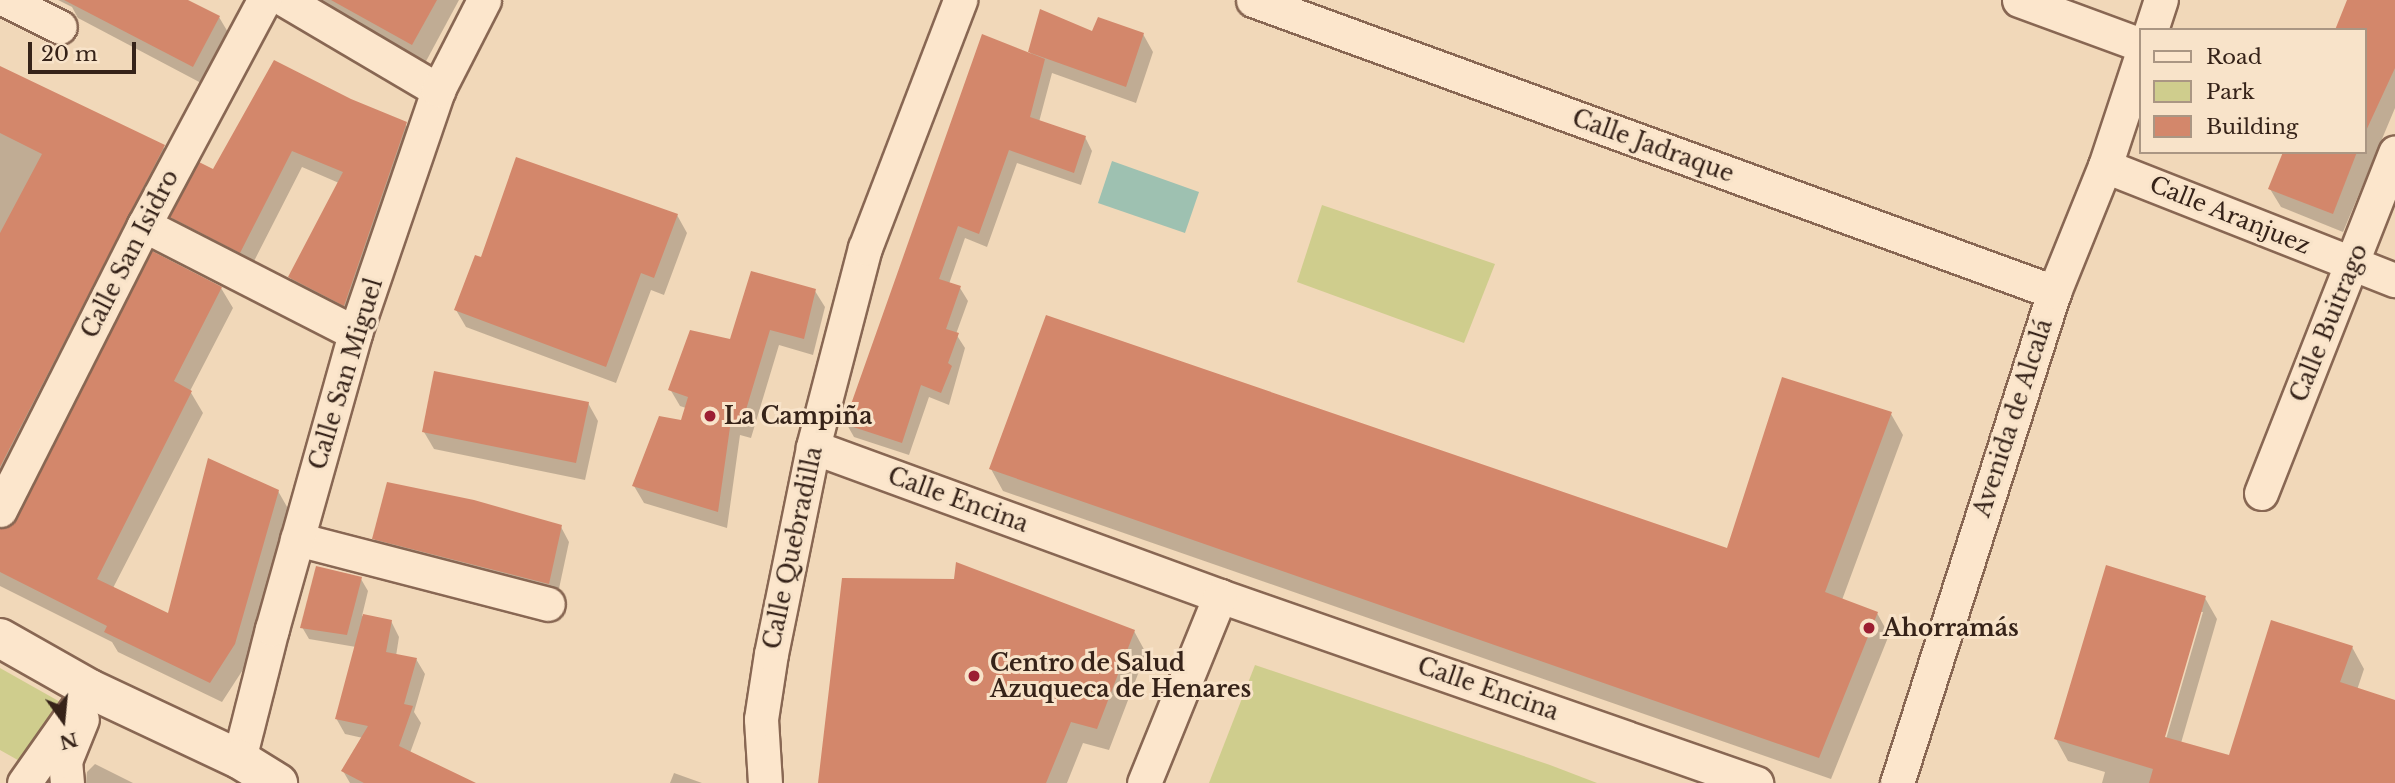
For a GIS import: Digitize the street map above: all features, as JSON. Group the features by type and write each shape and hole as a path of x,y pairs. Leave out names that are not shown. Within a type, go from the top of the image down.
{"street":[{"path":"6,0 60,27"},
{"name":"Calle San Isidro","path":"0,510 144,225 264,0"},
{"path":"285,0 438,90"},
{"name":"Calle San Miguel","path":"239,759 355,333 438,90 484,0"},
{"name":"Calle Quebradilla","path":"765,783 761,719 771,654 814,447 866,248 960,0"},
{"name":"Calle Jadraque","path":"1253,0 2054,292"},
{"path":"2019,0 2140,45"},
{"path":"2152,28 2161,0"},
{"name":"Avenida de Alcalá","path":"1897,783 2054,292 2105,166 2140,60"},
{"name":"Calle Buitrago","path":"2260,493 2353,264 2395,152"},
{"name":"Calle Aranjuez","path":"2105,166 2395,280"},
{"path":"144,225 355,333"},
{"name":"Calle Encina","path":"814,447 1220,596 1756,783"},
{"path":"297,539 548,604"},
{"path":"1144,783 1220,596"},
{"path":"0,638 90,689 239,759 278,783"},
{"path":"24,783 90,689"},
{"path":"67,783 65,761 90,689"}],"green space":[{"path":"1322,205 1495,264 1464,343 1297,282"},
{"path":"1255,665 1550,765 1597,783 1209,783"},
{"path":"0,668 62,703 32,768 0,750"}],"shaded area":[{"path":"1112,161 1199,192 1185,233 1098,203"}],"building":[{"path":"64,0 188,0 220,16 193,67"},
{"path":"331,0 437,0 412,45"},
{"path":"2347,0 2395,0 2395,68 2367,129 2367,28 2336,28"},
{"path":"1040,9 1092,31 1098,17 1144,33 1126,87 1028,52"},
{"path":"982,34 1045,59 1030,117 1086,136 1074,173 1009,150 979,234 958,226 939,279 961,286 946,329 959,333 948,363 952,366 941,393 921,385 902,443 844,424"},
{"path":"274,60 351,99 407,122 344,306 288,277 343,172 292,151 240,253 170,217 199,162 213,169"},
{"path":"0,66 165,145 0,467 0,233 42,154 0,133"},
{"path":"2282,154 2356,154 2333,214 2268,189"},
{"path":"516,157 678,214 654,278 641,273 606,367 454,310 475,255 481,257"},
{"path":"152,251 222,287 174,381 192,391 97,579 168,613 208,458 279,490 235,644 210,683 104,632 107,626 0,572 0,529 10,526 17,519"},
{"path":"751,271 816,289 804,339 770,330 742,423 731,420 718,512 632,486 659,416 681,420 688,397 668,390 690,330 730,339"},
{"path":"1046,315 1727,548 1782,377 1892,412 1825,592 1878,612 1819,758 989,469"},
{"path":"434,371 589,402 576,463 422,432"},
{"path":"387,482 474,500 562,525 549,584 372,539"},
{"name":"Centro de Salud Azuqueca de Henares","path":"956,562 1135,630 1097,729 1071,722 1046,783 818,783 842,578 954,579"},
{"path":"2106,565 2206,596 2165,737 2229,755 2271,620 2353,646 2340,682 2395,700 2395,783 2149,783 2153,769 2054,739"},
{"path":"316,566 362,577 347,635 300,628"},
{"path":"363,614 392,620 386,652 417,658 404,704 413,706 399,746 476,783 364,783 341,771 368,726 335,719"}],"place":[{"name":"La Campiña","path":"710,416"},
{"name":"Ahorramás","path":"1869,628"},
{"name":"Centro de Salud Azuqueca de Henares","path":"974,676"}]}
